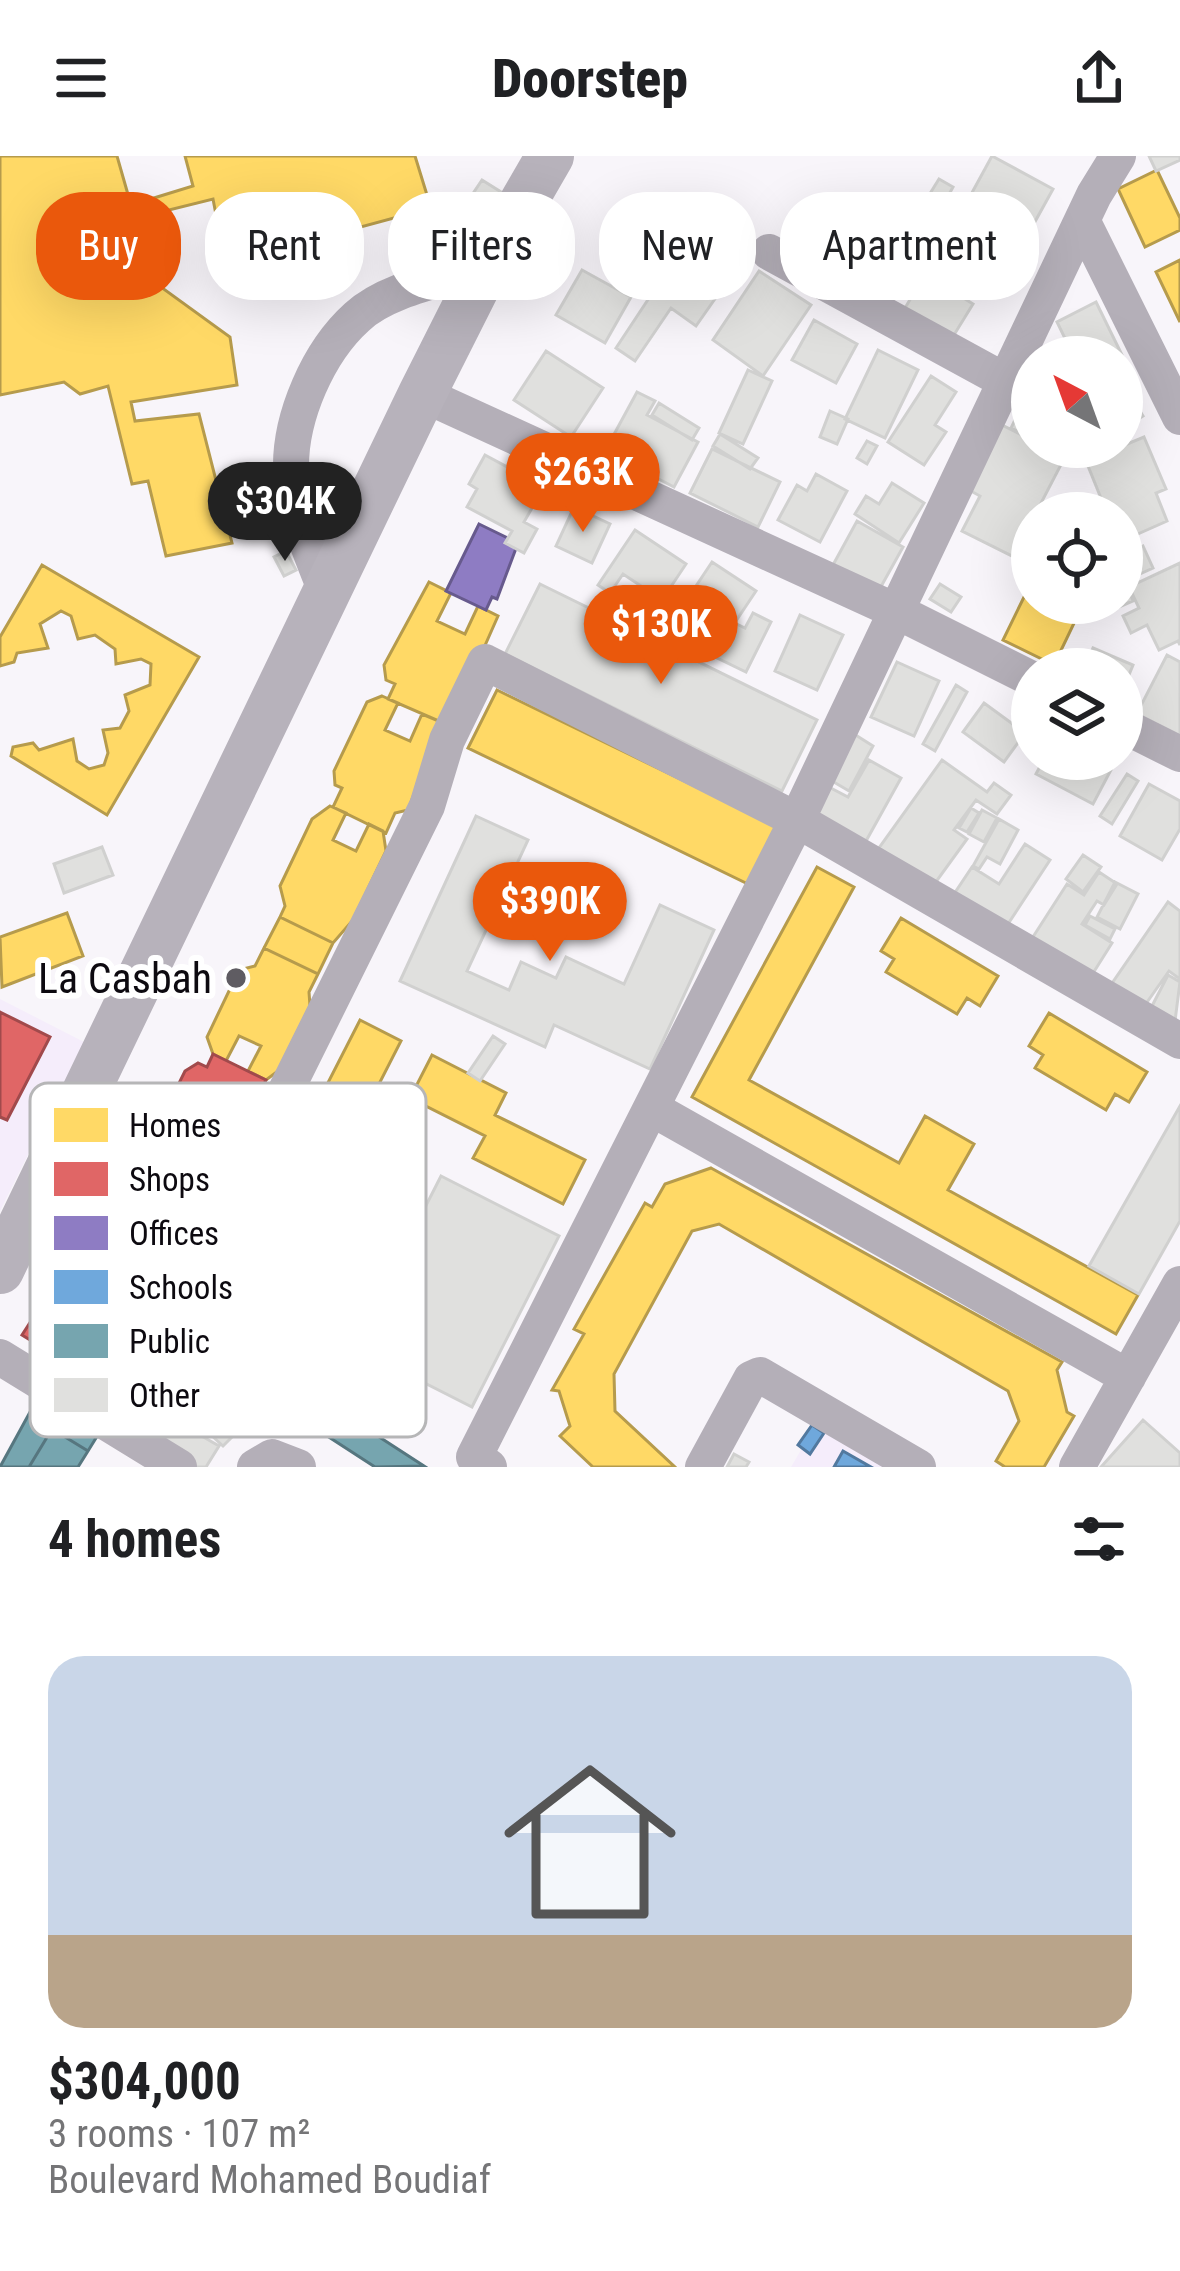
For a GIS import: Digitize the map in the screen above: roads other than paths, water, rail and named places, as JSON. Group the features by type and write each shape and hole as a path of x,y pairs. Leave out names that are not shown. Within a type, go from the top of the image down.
{"main road":[{"path":"529,192 550,156"},
{"path":"90,1083 470,300"},
{"path":"0,1270 30,1208"}],"street":[{"path":"489,1467 474,1457 797,820 1082,220 1118,156"},
{"path":"1082,220 1180,417"},
{"path":"769,252 1007,382"},
{"path":"327,594 302,528 290,470 297,423 319,366 357,317 388,300"},
{"path":"422,394 1011,668"},
{"path":"290,1083 427,806 447,740 485,662 797,820 1180,1041"},
{"path":"1143,735 1180,754"},
{"path":"651,1108 1127,1377"},
{"path":"1077,1467 1180,1285"},
{"path":"0,1357 30,1377"},
{"path":"703,1467 751,1379 760,1376 918,1467"},
{"path":"121,1437 159,1462"},
{"path":"255,1467 272,1457 298,1467"}],"place":[{"name":"La Casbah","path":"236,978"}]}
